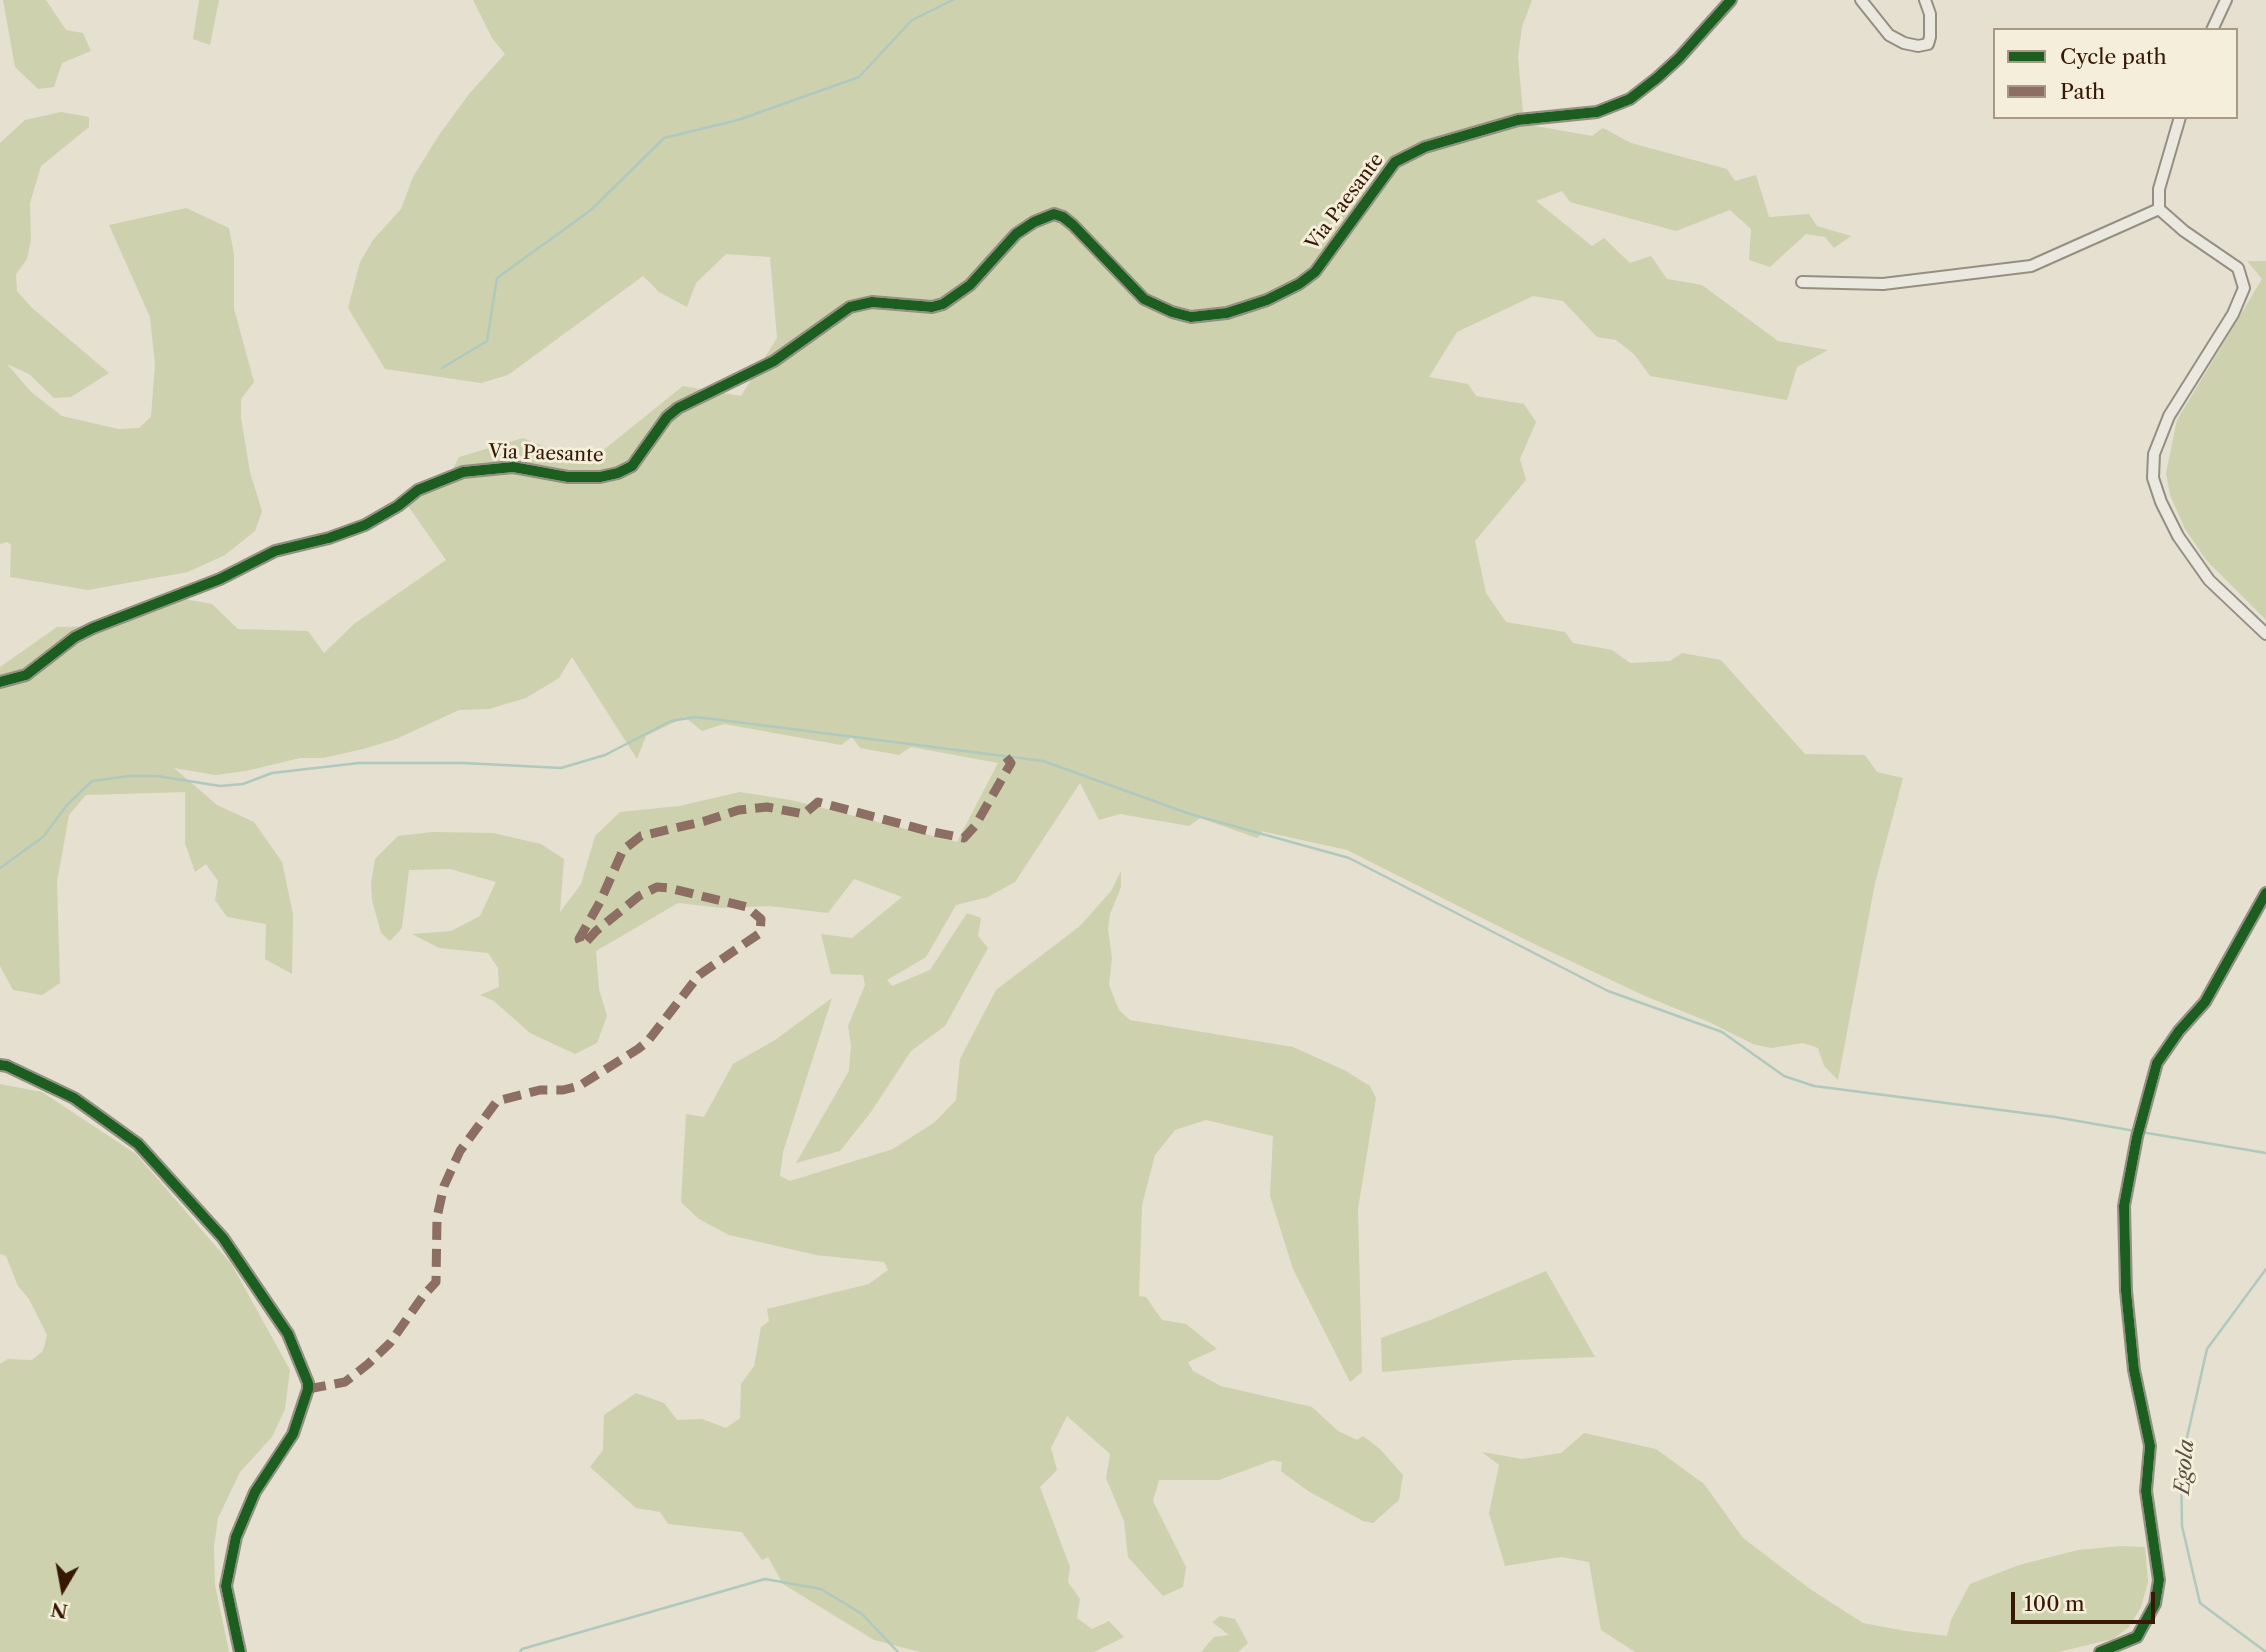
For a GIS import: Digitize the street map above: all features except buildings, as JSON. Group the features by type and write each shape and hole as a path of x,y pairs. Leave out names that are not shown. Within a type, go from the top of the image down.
{"street":[{"name":"Via Paesante","path":"0,682 26,675 75,637 93,628 220,579 275,551 329,538 365,525 398,506 418,489 463,472 513,467 568,477 600,477 618,473 632,466 667,417 678,408 774,361 850,307 872,302 932,307 943,304 970,285 1016,234 1034,222 1055,214 1073,225 1144,299 1172,312 1191,317 1227,313 1267,300 1299,284 1315,272 1395,162 1425,147 1518,120 1597,112 1630,99 1679,58 1731,0"},
{"path":"1861,0 1889,35 1904,43 1918,46 1928,44 1930,37 1930,14 1926,0"},
{"path":"2213,28 2226,0"},
{"path":"2179,119 2159,189 2159,209 2184,231 2238,268 2244,288 2233,314 2169,416 2154,454 2153,478 2161,502 2178,536 2209,580 2266,634"},
{"path":"1802,282 1883,284 2031,266 2159,209"},
{"path":"2100,1652 2137,1637 2155,1604 2159,1580 2146,1491 2150,1446 2134,1370 2126,1291 2124,1206 2137,1138 2157,1063 2179,1031 2205,1002 2266,894"},
{"path":"0,1065 74,1098 138,1144 223,1238 288,1334 308,1389 293,1434 254,1492 236,1537 226,1586 240,1652"}],"green space":[{"path":"3,0 46,0 66,30 83,33 91,51 62,63 54,87 38,89 15,67"},
{"path":"199,0 219,0 210,45 193,39"},
{"path":"473,0 1532,0 1522,27 1518,57 1524,124 1592,136 1603,128 1631,143 1727,169 1735,181 1756,175 1769,217 1809,214 1817,226 1851,236 1834,248 1825,237 1806,234 1770,267 1749,260 1751,229 1730,210 1676,231 1570,202 1562,191 1536,201 1592,246 1604,238 1630,263 1651,256 1667,279 1702,285 1778,341 1828,350 1797,367 1787,400 1650,376 1634,354 1616,340 1597,337 1563,301 1533,296 1457,332 1429,377 1468,384 1476,396 1524,404 1536,422 1520,459 1526,480 1475,541 1486,593 1506,622 1565,632 1573,643 1612,650 1630,663 1670,661 1682,653 1721,660 1805,754 1865,755 1877,772 1903,778 1875,883 1838,1080 1824,1066 1818,1048 1803,1043 1771,1048 1753,1044 1530,942 1347,850 1261,831 1262,834 1257,838 1200,818 1189,826 1120,814 1099,820 1080,783 1015,882 988,897 956,905 926,957 887,980 892,986 930,970 967,913 981,918 978,936 988,948 945,1026 911,1051 871,1112 840,1151 796,1163 849,1071 851,1045 848,1026 865,985 863,975 831,974 821,934 852,938 902,897 854,879 828,913 769,906 722,908 678,903 596,951 599,989 607,1016 597,1043 575,1054 530,1033 494,1001 480,995 499,987 498,968 488,953 439,948 412,934 451,931 480,916 496,882 450,869 409,870 402,928 390,941 381,933 372,900 371,883 375,859 398,836 433,832 493,833 541,844 564,859 560,912 581,884 595,836 620,812 679,806 740,792 791,800 957,842 998,763 911,747 899,755 860,748 852,737 841,745 724,724 702,731 685,717 646,736 637,759 572,657 559,678 526,698 489,709 459,710 396,739 363,749 215,775 174,768 217,805 254,822 282,862 293,914 292,974 265,959 266,924 227,917 215,900 218,881 206,864 195,872 185,843 185,792 86,795 69,815 57,882 60,983 42,995 13,990 0,966 0,667 57,627 108,626 173,597 212,604 238,629 308,631 324,653 354,624 446,560 406,503 407,493 452,471 459,457 523,438 570,457 581,449 601,452 683,386 741,396 777,338 770,257 726,254 696,283 687,307 659,292 643,276 508,375 481,383 385,369 348,308 360,262 373,240 401,209 413,177 439,135 469,94 505,54 492,38"},
{"path":"61,112 89,117 89,127 41,166 30,203 31,239 27,259 16,274 17,291 31,307 109,373 71,397 54,398 29,374 7,364 31,392 62,416 118,429 139,428 151,417 155,365 150,317 109,225 186,208 229,228 234,254 234,309 254,382 241,399 241,418 250,472 262,511 255,531 225,555 188,572 88,590 10,577 11,545 7,542 0,544 0,143 25,120"},
{"path":"2247,261 2266,261 2266,620 2207,561 2185,529 2170,495 2166,473 2177,420 2262,279"},
{"path":"1121,871 1121,887 1110,914 1108,929 1112,958 1109,985 1119,1010 1130,1020 1293,1047 1344,1070 1370,1086 1376,1098 1358,1209 1362,1372 1350,1382 1293,1269 1270,1196 1273,1136 1206,1120 1175,1130 1155,1155 1142,1205 1139,1296 1146,1297 1162,1320 1186,1324 1217,1349 1188,1362 1193,1371 1221,1386 1312,1407 1338,1431 1357,1440 1363,1436 1380,1449 1403,1475 1399,1500 1373,1523 1363,1521 1308,1491 1281,1471 1282,1462 1273,1460 1219,1480 1159,1480 1153,1501 1186,1567 1183,1587 1163,1596 1128,1557 1124,1521 1106,1478 1110,1454 1067,1416 1051,1448 1057,1470 1040,1487 1070,1567 1068,1582 1080,1599 1077,1618 1092,1629 1109,1621 1124,1637 1094,1652 920,1652 874,1640 783,1584 768,1557 762,1560 742,1532 668,1524 660,1512 636,1508 590,1467 603,1450 604,1415 636,1393 664,1403 677,1420 702,1419 726,1428 740,1418 741,1384 754,1366 761,1327 769,1321 767,1309 869,1284 888,1270 884,1262 816,1255 729,1235 699,1219 681,1202 686,1114 704,1117 733,1064 775,1040 832,998 783,1152 780,1176 790,1181 893,1149 935,1122 956,1100 960,1059 996,990 1080,926 1111,891"},
{"path":"0,1084 42,1092 136,1154 232,1265 290,1370 285,1409 272,1437 240,1472 218,1518 214,1547 215,1585 229,1652 0,1652 0,1364 8,1359 32,1360 43,1351 47,1335 29,1299 18,1286 6,1256 0,1254"},
{"path":"1546,1271 1595,1357 1515,1360 1382,1372 1381,1338"},
{"path":"1584,1433 1656,1449 1704,1484 1743,1538 1810,1589 1863,1623 1947,1636 1951,1620 1970,1584 2019,1565 2078,1550 2121,1546 2145,1547 2148,1582 2141,1607 2129,1627 2113,1639 2058,1652 1635,1652 1601,1630 1589,1562 1561,1557 1505,1566 1489,1513 1499,1465 1482,1452 1522,1459 1561,1453"},
{"path":"1220,1616 1235,1619 1248,1643 1238,1652 1201,1652 1214,1637 1229,1635 1212,1622"}],"waterway":[{"path":"442,368 487,341 497,278 591,210 664,138 738,120 859,77 912,20 953,0"},
{"path":"0,868 43,837 67,805 92,781 129,776 157,776 220,786 243,784 272,773 359,763 463,763 561,768 605,755 671,721 695,717 721,720 1043,761 1190,814 1349,858 1608,991 1722,1032 1784,1076 1814,1086 2055,1117 2135,1131"},
{"path":"2141,1132 2266,1153"},
{"name":"Egola","path":"2266,1269 2207,1349 2181,1464 2182,1526 2200,1603 2266,1652"},
{"path":"520,1652 522,1649 765,1579 821,1589 862,1614 898,1652"}],"marked path":[{"path":"308,1389 345,1382 368,1364 390,1343 436,1282 437,1217 444,1186 460,1151 497,1101 540,1090 563,1090 579,1086 638,1049 648,1041 699,975 760,933 761,919 747,907 657,887 639,896 581,944 579,939 600,902 623,850 641,836 739,810 767,807 804,814 818,802 964,838 975,826 1011,763 1002,752"}],"cycle path":[{"path":"0,682 26,675 75,637 93,628 220,579 275,551 329,538 365,525 398,506 418,490 463,472 513,467 568,477 600,477 618,473 632,466 667,417 678,408 774,361 850,307 872,302 932,307 943,304 970,285 1016,234 1034,222 1054,214 1073,225 1144,299 1172,312 1191,317 1227,313 1267,300 1299,284 1315,272 1395,162 1425,147 1518,120 1597,112 1630,99 1679,58 1731,0"},
{"path":"2100,1652 2137,1637 2155,1604 2159,1580 2146,1491 2150,1446 2134,1370 2126,1291 2124,1206 2137,1137 2157,1063 2179,1031 2205,1002 2266,893"},
{"path":"0,1065 74,1098 138,1144 223,1238 288,1334 308,1389 293,1434 255,1492 236,1537 226,1586 240,1652"}]}
